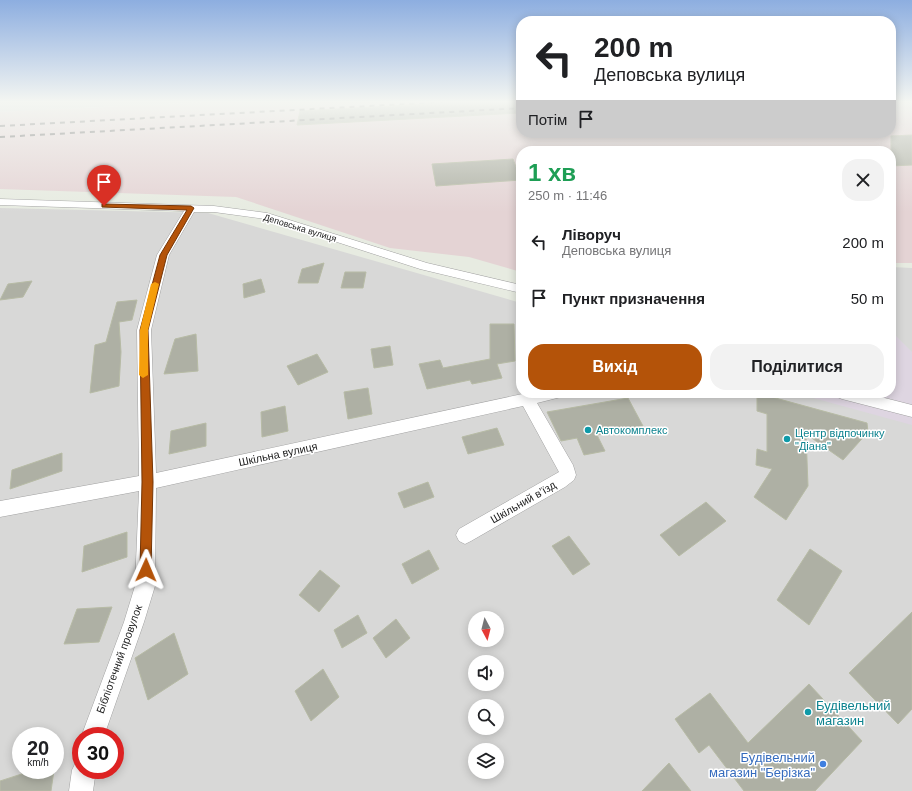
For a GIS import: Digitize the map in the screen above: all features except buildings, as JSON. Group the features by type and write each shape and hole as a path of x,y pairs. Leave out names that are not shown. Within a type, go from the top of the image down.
{"street":[{"name":"Деповська вулиця","path":"0,202 214,209 267,216 424,266 516,288"},
{"name":"Бібліотечний провулок","path":"95,727 134,622 145,586 148,482 144,330 163,255 191,208"},
{"name":"Шкільна вулиця","path":"0,509 148,482 532,398"},
{"path":"861,398 912,411"},
{"name":"Шкільний в’їзд","path":"465,535 559,482 568,475 567,470 527,399"},
{"path":"81,791 83,779"}],"shaded area":[{"path":"0,138 912,138 912,263 896,263 896,146 516,146 516,271 469,257 390,248 236,197 0,189"},
{"path":"0,208 208,213 516,302 516,398 896,398 896,267 912,268 912,791 0,791"},
{"path":"896,336 912,352 912,425 813,398 896,398"}],"slow traffic":[{"path":"143,375 144,330 146,315 155,284"}],"place":[{"name":"Автокомплекс","path":"588,430"},
{"name":"Центр відпочинку \"Діана\"","path":"787,439"},
{"name":"Будівельний магазин","path":"808,712"},
{"name":"Будівельний магазин \"Берізка\"","path":"823,764"}],"route":[{"path":"104,206 191,208 163,255 146,315 144,330 143,366 148,482 146,570"}]}
